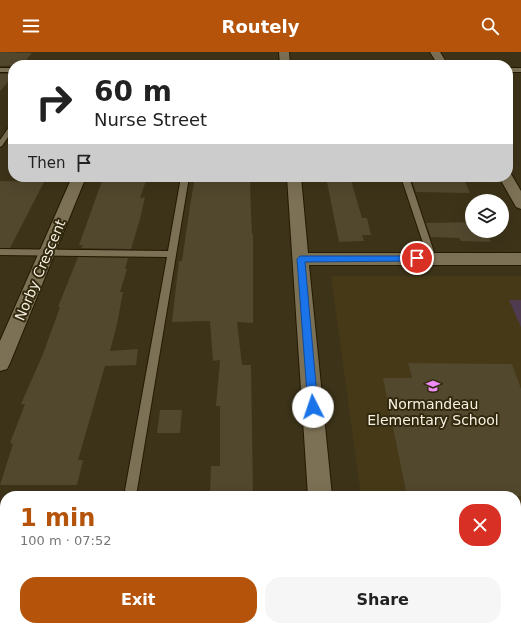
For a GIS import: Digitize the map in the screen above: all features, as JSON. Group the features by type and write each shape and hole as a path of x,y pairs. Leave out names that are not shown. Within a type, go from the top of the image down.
{"street":[{"name":"Norby Crescent","path":"0,363 77,182"},
{"path":"294,182 320,491"},
{"path":"509,182 521,204"},
{"path":"300,259 521,259"}],"lane":[{"path":"0,145 8,133"},
{"path":"131,491 184,182"},
{"path":"407,182 432,258"},
{"path":"0,252 172,254"}],"shaded area":[{"name":"Normandeau Elementary School","path":"331,276 521,276 521,491 360,491"},
{"path":"509,300 521,300 521,327"}],"building":[{"path":"0,52 32,53 26,60 8,60 8,66 0,66"},
{"path":"0,74 8,74 8,82 0,91"},
{"path":"0,181 44,182 10,248 0,248"},
{"path":"102,182 146,182 140,198 145,197 131,249 81,248 83,245 79,245"},
{"path":"194,182 250,182 253,234 253,323 237,322 242,365 251,365 253,491 210,491 211,466 220,466 220,406 216,406 220,360 213,361 210,321 172,322 179,261 182,261"},
{"path":"327,182 351,182 362,218 367,218 371,235 362,235 364,241 339,242"},
{"path":"413,182 465,182 470,193 416,192"},
{"path":"465,222 465,238 489,238 491,242 461,241 459,238 431,237 426,223"},
{"path":"78,257 128,258 125,269 127,269 120,292 123,292 117,324 110,351 138,349 136,365 105,366 78,460 83,460 77,485 0,485 13,444 10,443 25,404 21,404 43,354 60,307 58,307"},
{"path":"408,363 512,364 521,389 521,491 406,491 383,378 412,378"},
{"path":"160,410 182,410 180,433 157,433"}],"place":[{"name":"Normandeau Elementary School","path":"433,386"}],"route":[{"path":"313,407 300,259 417,258"}]}
